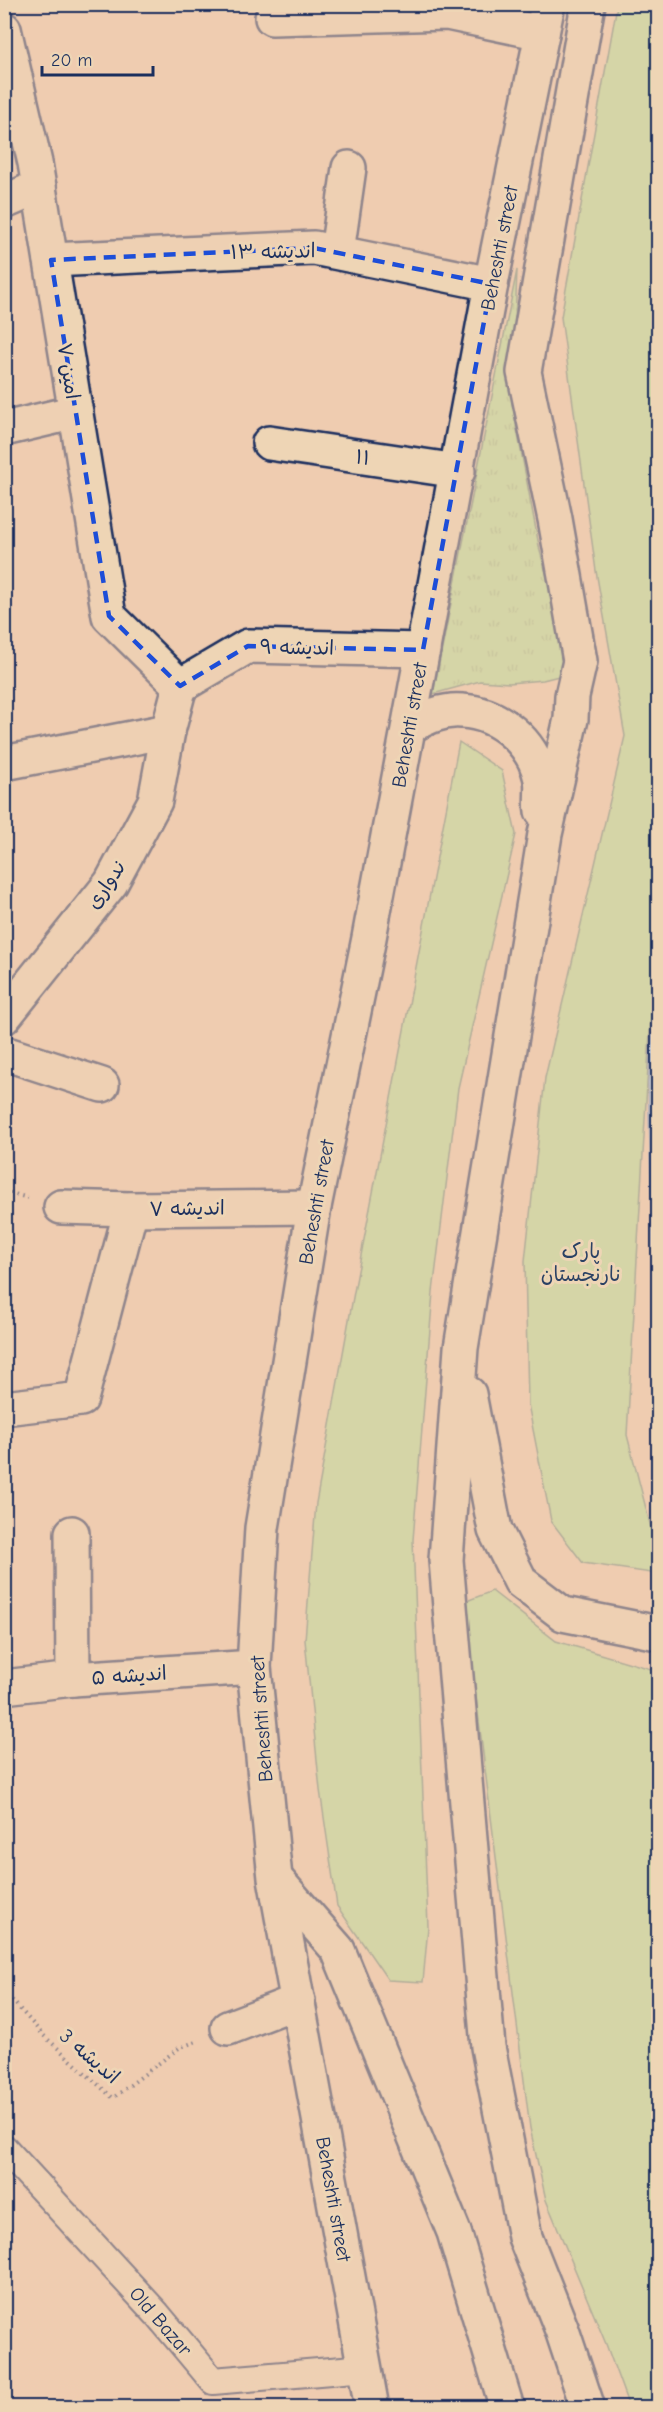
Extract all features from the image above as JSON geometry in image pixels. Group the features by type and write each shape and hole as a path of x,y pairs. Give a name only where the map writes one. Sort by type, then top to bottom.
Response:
{"main road":[{"path":"588,4 524,372 555,519 580,661 572,696 571,719 545,834 460,1348 446,1560 488,2047 525,2237 562,2330 588,2408"},
{"path":"273,18 447,13 545,19"},
{"name":"Beheshti street","path":"372,2408 275,1878 254,1667 262,1528 314,1207 369,938 458,471 491,284 545,19"},
{"name":"امین ۷","path":"4,29 39,187 109,616 180,686"},
{"path":"337,252 349,168"},
{"path":"4,202 39,187"},
{"name":"اندیشه ۱۳","path":"51,261 314,248 491,284"},
{"path":"4,429 76,412"},
{"name":"۱۱","path":"269,443 458,471"},
{"name":"اندیشه ۹","path":"180,686 248,646 423,650"},
{"path":"4,763 168,731 180,686"},
{"path":"410,726 435,714 462,711 489,717 513,731 531,753 541,779 545,834"},
{"name":"ندواری","path":"4,1017 111,883 155,801 168,731"},
{"path":"4,1053 102,1085"},
{"name":"اندیشه ۷","path":"60,1207 131,1209 314,1207"},
{"path":"4,1408 81,1399 131,1209"},
{"path":"460,1348 495,1530 521,1582 563,1614 657,1633"},
{"path":"72,1533 73,1679"},
{"name":"اندیشه ۵","path":"4,1687 73,1679 254,1667"},
{"path":"275,1878 338,1950 454,2232 507,2408"},
{"path":"228,2028 298,2001"}],"street":[{"name":"Old Bazar","path":"4,2148 157,2314 213,2381 366,2368"}],"path":[{"name":"اندیشه 3","path":"4,1991 43,2035 113,2098 179,2048 228,2028"}],"highlighted area":[{"path":"314,248 491,284 423,650 248,646 180,686 109,616 51,260"}],"green space":[{"name":"پارک نارنجستان","path":"617,5 658,5 658,891 627,1435 658,1555 658,1574 583,1563 551,1521 528,1404 525,1261 545,1078 625,736 596,571 561,317"},
{"path":"517,270 512,403 540,551 557,612 563,675 543,680 509,683 480,681 433,694"},
{"path":"459,742 502,771 516,834 458,1088 433,1292 413,1540 428,1927 423,1982 388,1980 337,1906 320,1790 305,1640 316,1503"},
{"path":"492,1591 556,1641 658,1671 658,2407 629,2407 606,2344 546,2200 530,2128 464,1602"}],"water":[{"path":"658,965 658,1415 648,1082"}]}
